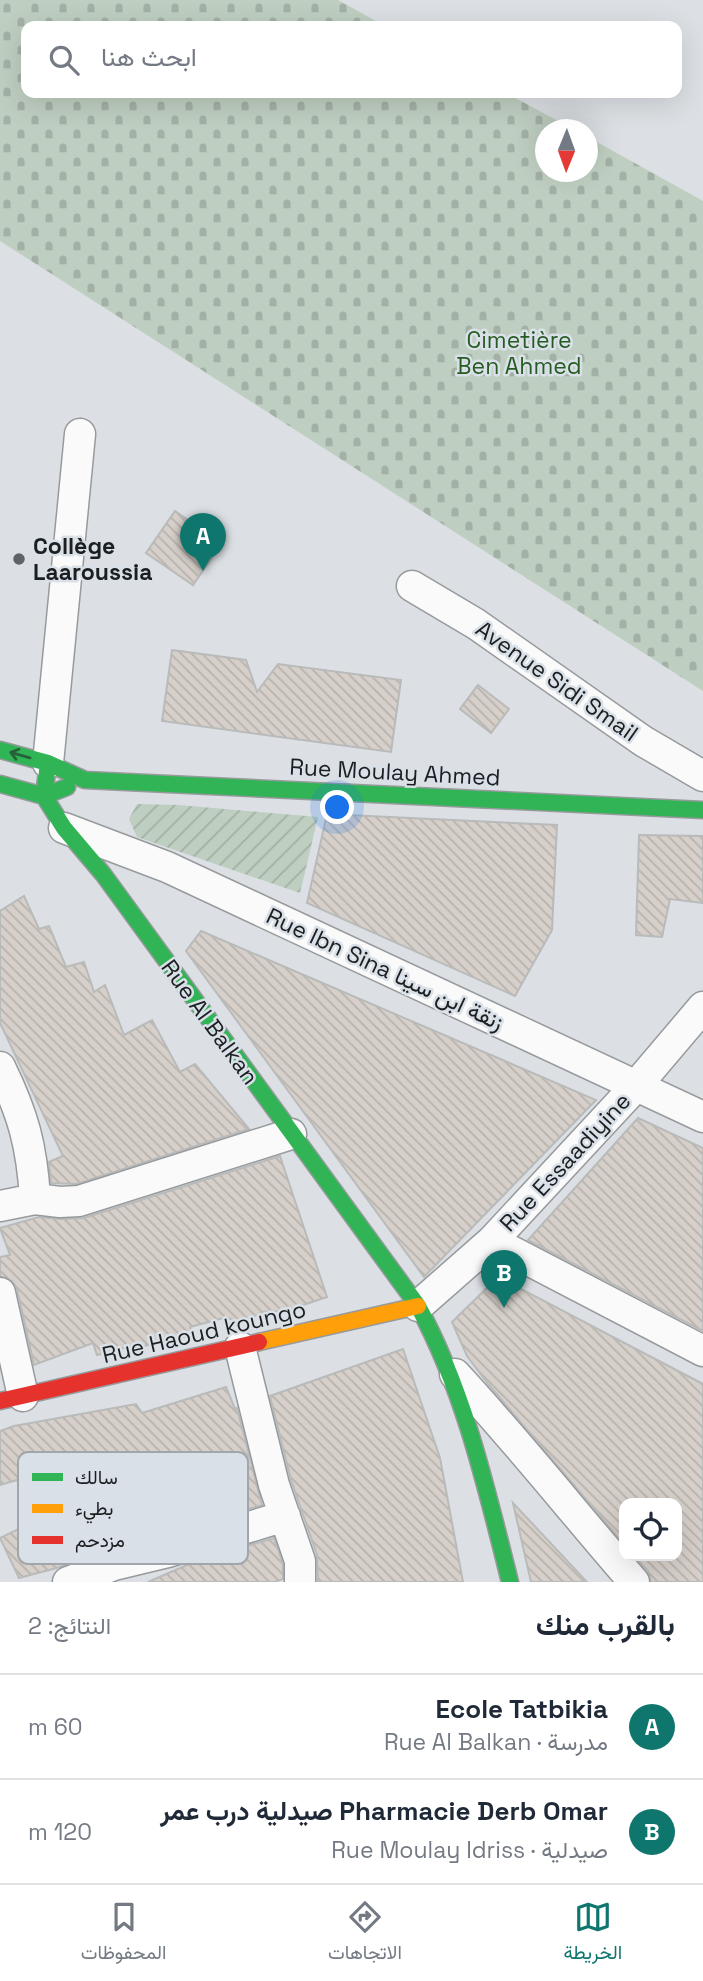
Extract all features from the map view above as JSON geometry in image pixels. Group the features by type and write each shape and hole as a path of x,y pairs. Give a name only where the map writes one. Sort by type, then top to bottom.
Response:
{"street":[{"path":"44,796 80,434"},
{"name":"Avenue Sidi Smail","path":"412,586 476,624 643,741 703,776"},
{"path":"0,750 48,763 85,780"},
{"path":"0,784 44,796 85,780"},
{"name":"Rue Moulay Ahmed","path":"85,780 703,810"},
{"name":"Rue Al Balkan","path":"44,796 64,828 103,874 418,1306 434,1333 448,1366 469,1431 510,1582"},
{"name":"Rue Ibn Sina زنقة ابن سينا","path":"64,828 167,867 703,1117"},
{"name":"Rue Essaadiyine","path":"418,1306 492,1241 636,1086 703,1007"},
{"path":"0,1067 24,1121 33,1159 35,1199"},
{"path":"0,1206 35,1199 79,1201 291,1135"},
{"path":"492,1241 703,1352"},
{"path":"0,1293 11,1398"},
{"name":"Rue Haoud koungo","path":"11,1398 418,1306"},
{"path":"240,1347 274,1485 300,1561 300,1582"},
{"path":"448,1366 512,1436 578,1519 634,1582"},
{"path":"248,1527 285,1516"},
{"path":"68,1582 118,1564"}],"green space":[{"name":"Cimetière Ben Ahmed","path":"0,0 338,0 376,21 21,21 21,98 515,98 554,119 535,119 535,182 598,182 598,143 703,201 703,691 0,241"},
{"path":"137,804 318,817 300,893 137,837 129,819"}],"building":[{"path":"175,511 222,543 193,585 146,553"},
{"path":"172,650 246,660 257,692 278,664 401,680 391,752 162,721"},
{"path":"478,685 509,709 491,733 460,709"},
{"path":"327,814 557,825 552,930 515,996 307,903"},
{"path":"639,835 703,836 703,903 670,899 662,937 636,935"},
{"path":"24,896 39,929 49,926 66,967 84,962 94,992 105,985 124,1035 152,1020 180,1072 195,1064 249,1129 76,1184 51,1183 49,1162 63,1156 0,1023 0,911"},
{"path":"201,931 596,1100 424,1277 186,951"},
{"path":"638,1118 703,1148 703,1331 528,1240"},
{"path":"280,1156 327,1297 285,1311 264,1312 238,1323 227,1317 190,1327 192,1335 135,1348 135,1345 97,1355 93,1343 34,1365 17,1289 12,1281 0,1276 0,1257 10,1255 0,1228 39,1217 84,1218"},
{"path":"498,1277 703,1384 703,1582 651,1582 648,1571 639,1561 682,1561 682,1498 619,1498 619,1538 489,1385 467,1356 452,1322"},
{"path":"403,1349 440,1458 463,1582 318,1582 317,1555 291,1480 270,1396"},
{"path":"226,1387 235,1409 237,1408 262,1505 248,1509 248,1452 18,1452 18,1483 17,1480 0,1485 0,1431 14,1426 136,1404 142,1413"},
{"path":"513,1503 587,1582 531,1582"},
{"path":"18,1529 18,1564 68,1564 19,1578 0,1538"},
{"path":"274,1538 283,1564 283,1579 274,1582 148,1582 189,1564 248,1564 248,1546"}],"traffic: fast":[{"path":"0,750 48,763 85,780 703,810"},
{"path":"48,763 44,796 64,828 103,874 418,1306 449,1372 473,1441 510,1582"},
{"path":"0,784 44,796 67,787"}],"traffic: slow":[{"path":"259,1342 418,1306"}],"traffic: jam":[{"path":"0,1401 259,1342"}],"place":[{"name":"Collège Laaroussia","path":"19,559"},
{"name":"Ecole Tatbikia","path":"203,571"},
{"name":"Pharmacie Derb Omar صيدلية درب عمر","path":"504,1308"}]}
